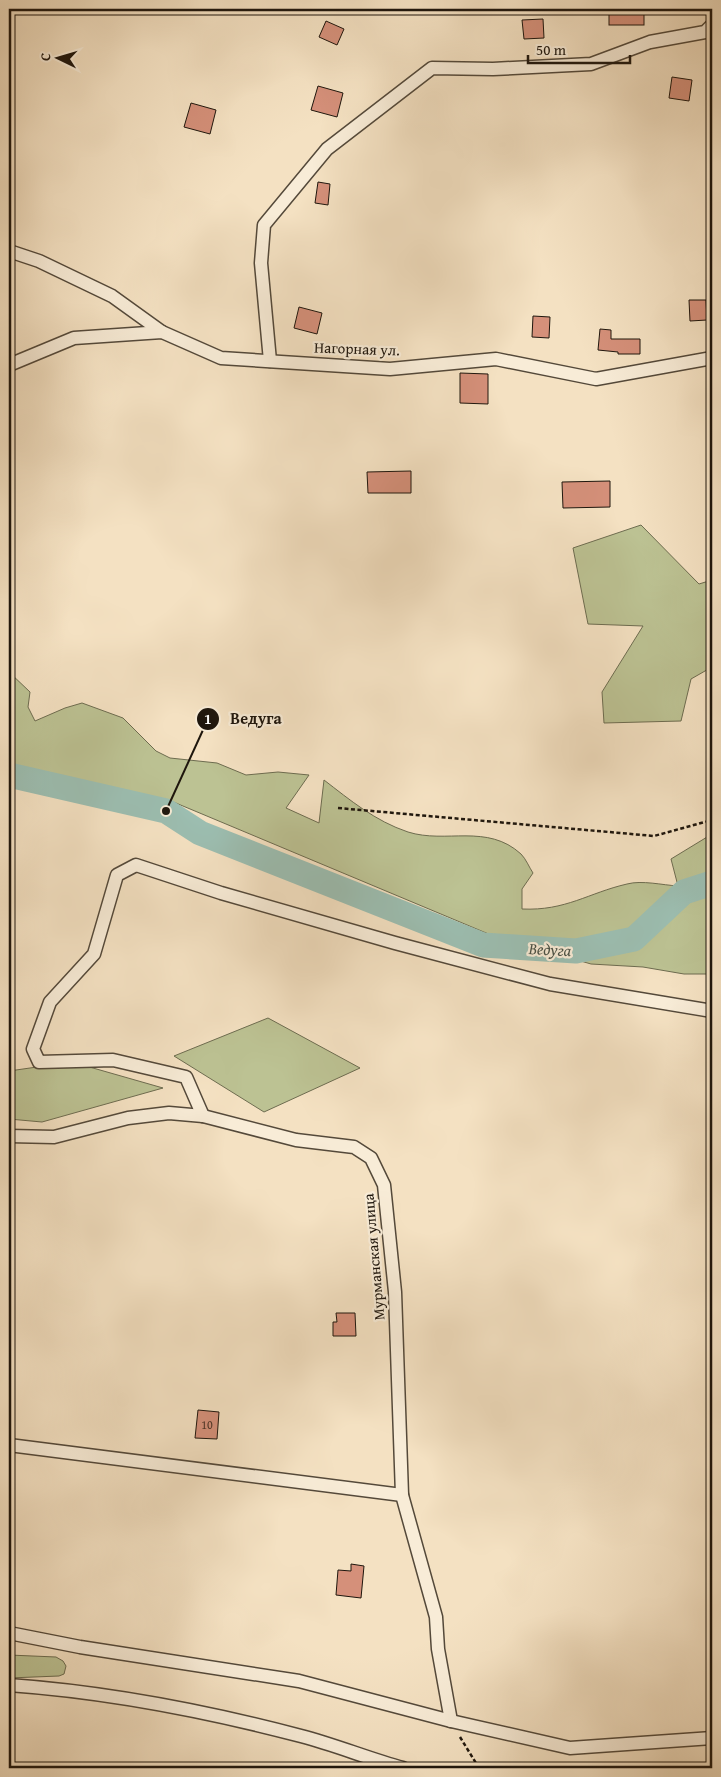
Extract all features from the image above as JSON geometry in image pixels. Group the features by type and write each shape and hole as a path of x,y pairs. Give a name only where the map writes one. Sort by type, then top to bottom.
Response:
{"street":[{"path":"270,361 261,263 264,225 327,149 432,68 493,69 590,64 650,42 705,32 712,25"},
{"path":"9,251 39,261 112,296 162,332"},
{"name":"Нагорная ул.","path":"9,365 74,338 162,332 221,358 390,368 496,359 596,379 712,358"},
{"path":"203,1116 186,1077 113,1060 39,1062 33,1049 50,1002 94,954 117,875 136,865 221,893 386,941 541,981 712,1011"},
{"name":"Мурманская улица","path":"9,1136 54,1137 128,1118 169,1113 203,1116 296,1140 354,1147 371,1158 384,1185 394,1282 402,1495 436,1617 438,1649 451,1721"},
{"path":"9,1445 402,1495"},
{"path":"9,1633 80,1647 299,1681 451,1721 570,1748 712,1738"},
{"path":"9,1686 70,1690 174,1707 302,1736 403,1768"}],"path":[{"path":"338,808 654,836 712,820"},
{"path":"451,1721 479,1768"}],"green space":[{"path":"641,525 699,584 712,580 712,667 691,679 681,721 604,723 602,692 643,626 588,624 573,548"},
{"path":"9,672 30,692 28,707 35,721 82,703 123,718 156,751 170,758 217,763 246,775 278,772 309,775 286,808 319,823 324,780 374,816 408,832 422,835 480,837 494,839 508,845 523,856 533,873 522,889 522,909 538,909 564,904 633,883 678,886 671,859 712,834 712,974 684,974 643,967 591,964 491,935 171,801 19,768 9,772"},
{"path":"268,1018 360,1068 264,1112 174,1056"},
{"path":"72,1062 163,1088 42,1122 9,1119 9,1071"},
{"path":"9,1655 56,1657 63,1661 66,1666 64,1674 59,1676 9,1678"}],"building":[{"path":"609,9 644,9 644,25 609,25"},
{"path":"543,19 544,38 524,39 522,20"},
{"path":"326,21 344,29 337,45 319,37"},
{"path":"672,77 692,80 689,101 669,98"},
{"path":"318,86 343,93 337,117 311,110"},
{"path":"191,103 216,110 210,134 184,127"},
{"path":"318,182 330,184 328,205 315,203"},
{"path":"689,300 706,300 707,320 690,321"},
{"path":"299,307 322,313 317,334 294,328"},
{"path":"533,316 550,317 549,338 532,337"},
{"path":"600,329 611,330 611,339 640,339 640,354 618,354 618,352 598,350"},
{"path":"460,373 488,374 488,404 460,403"},
{"path":"411,471 411,493 368,493 367,472"},
{"path":"610,481 610,507 563,508 562,482"},
{"path":"336,1313 355,1313 356,1336 333,1336 333,1322 337,1322"},
{"path":"198,1410 219,1412 217,1439 195,1438"},
{"path":"351,1564 364,1566 361,1598 336,1595 338,1570 351,1571"}],"waterway":[{"name":"Ведуга","path":"9,775 166,811 200,833 483,945 576,951 634,939 684,892 712,883"}],"place":[{"name":"Ведуга","path":"166,811"}]}
